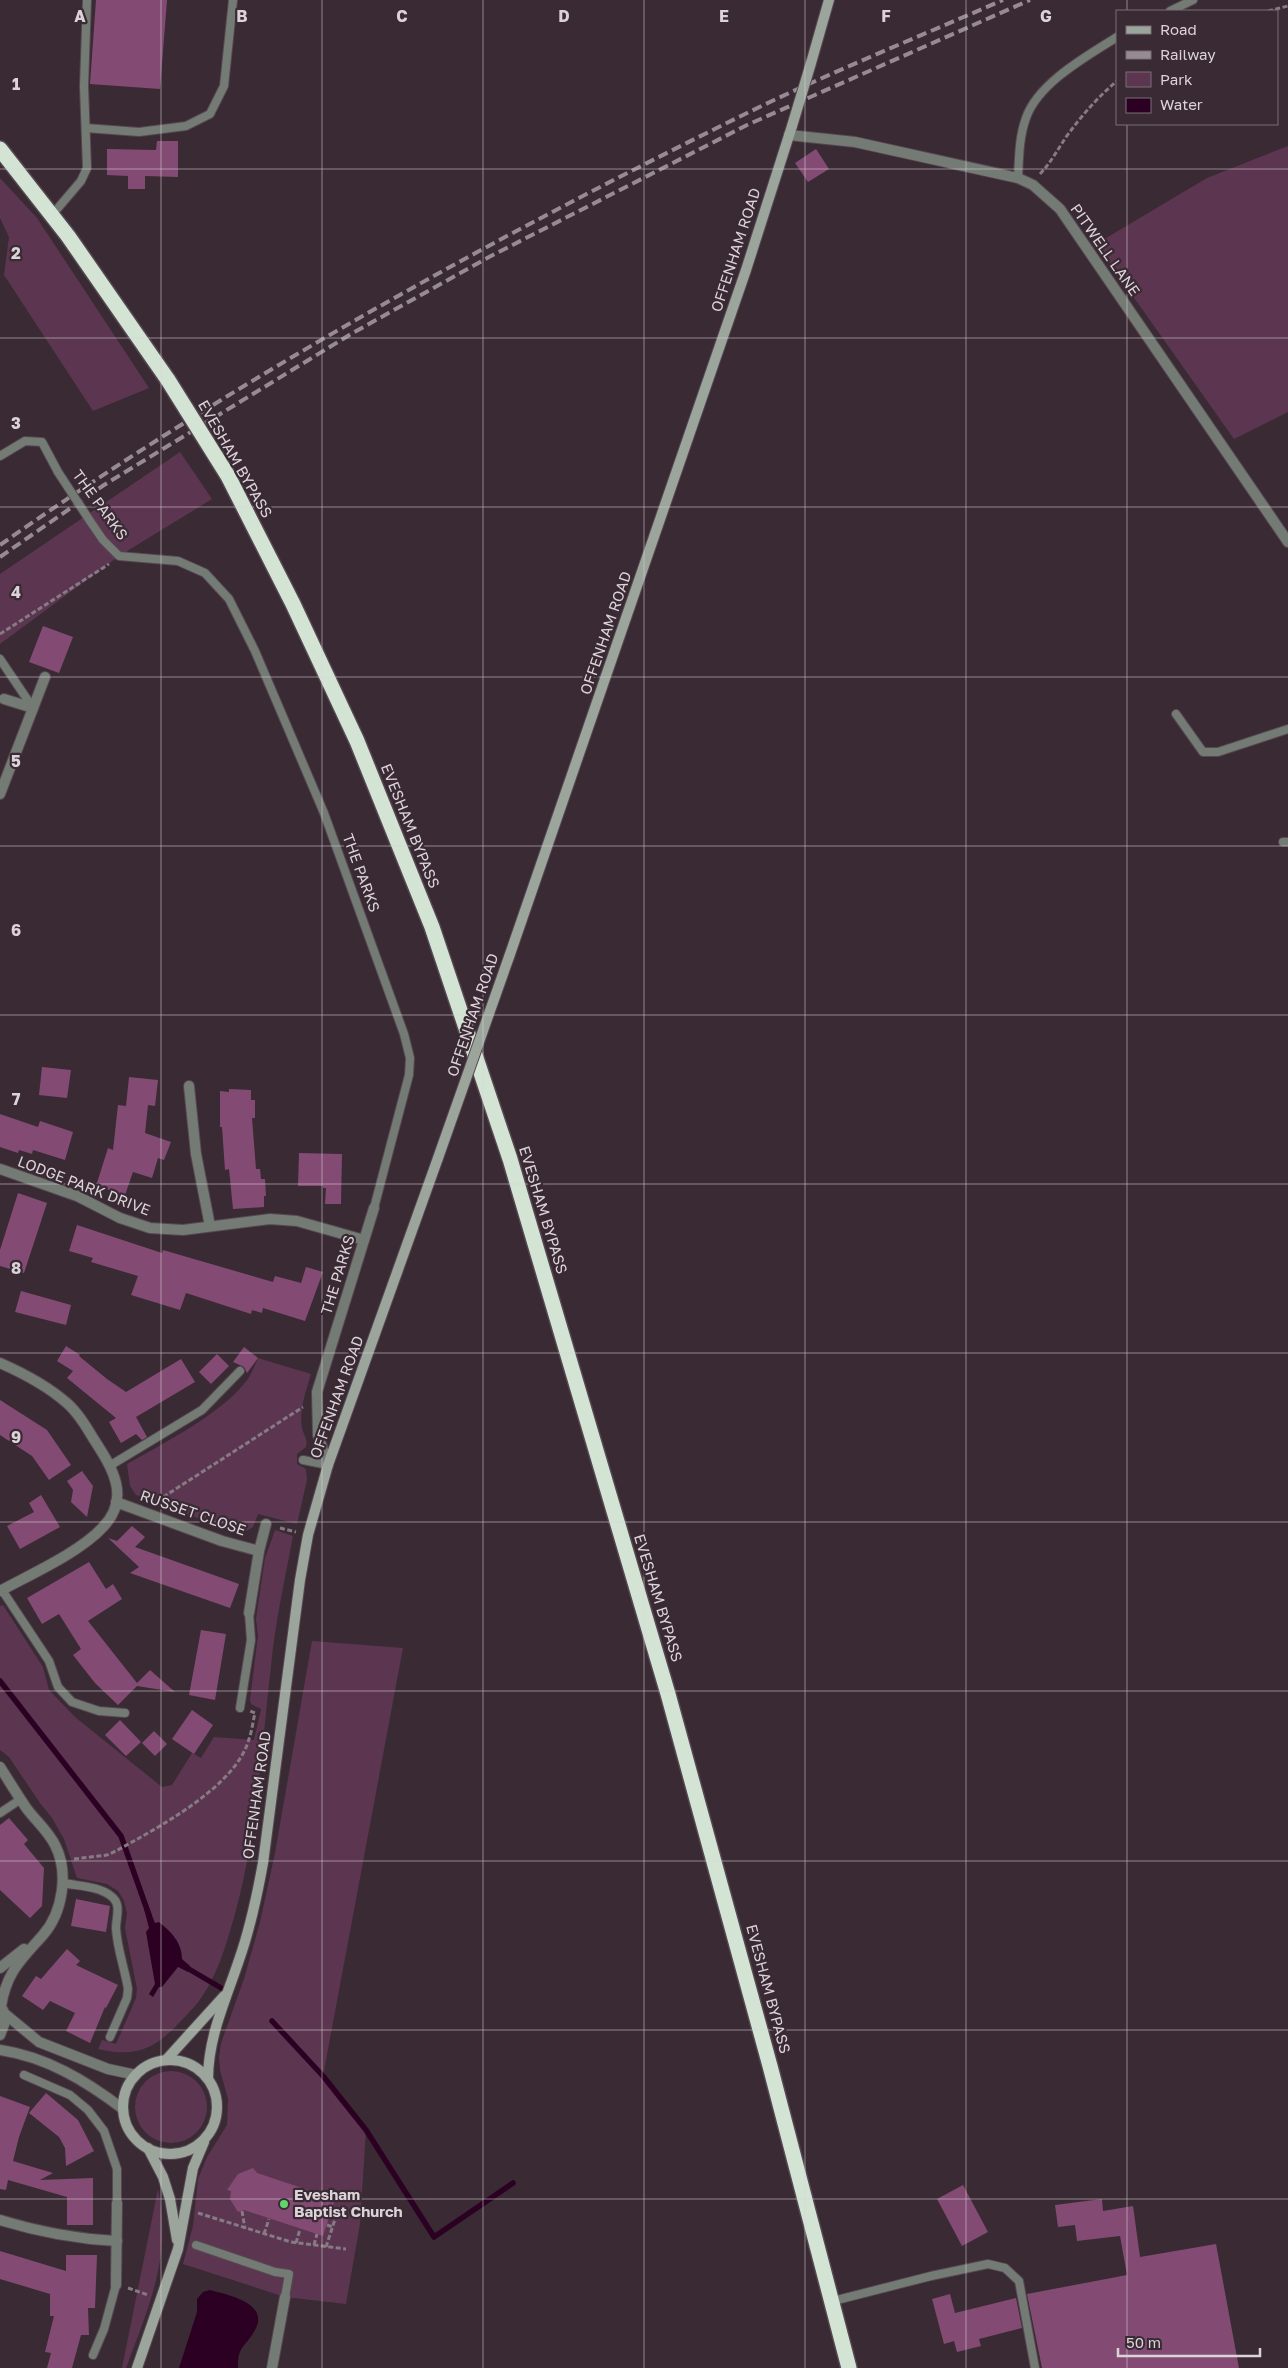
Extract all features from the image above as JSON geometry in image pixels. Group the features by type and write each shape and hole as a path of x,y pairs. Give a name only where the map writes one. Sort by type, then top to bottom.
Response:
{"highway":[{"name":"EVESHAM BYPASS","path":"0,149 52,215 168,380 228,476 293,604 357,741 432,927 510,1159 668,1694 850,2368"}],"main road":[{"name":"OFFENHAM ROAD","path":"208,2079 208,2060 212,2042 240,1959 254,1909 263,1863 300,1580 308,1535 328,1464 509,957 734,307 829,0"},
{"name":"OFFENHAM ROAD","path":"166,2060 228,1992"},
{"path":"137,2368 178,2248 193,2168 215,2124 218,2108 216,2093 208,2079 196,2068 182,2062 166,2060 155,2063 136,2075 127,2091 124,2109 130,2132 138,2141 148,2148 163,2154 179,2153 194,2148 207,2137"},
{"path":"148,2148 168,2191 178,2248"}],"street":[{"name":"PITWELL LANE","path":"790,130 855,142 1018,178 1032,185 1060,209 1288,542"},
{"path":"0,794 45,677"},
{"path":"4,699 33,708"},
{"path":"189,1086 196,1154 210,1226"},
{"name":"LODGE PARK DRIVE","path":"0,1169 77,1196 120,1218 150,1228 184,1230 270,1219 297,1220 364,1240"},
{"name":"THE PARKS","path":"328,1464 318,1435 317,1392 374,1208"},
{"path":"0,1363 30,1379 69,1405 84,1423 111,1465 117,1488 112,1516 103,1527 87,1540 1,1590"},
{"name":"RUSSET CLOSE","path":"116,1502 222,1541 259,1551"},
{"name":"RUSSET CLOSE","path":"249,1613 259,1551 266,1524"},
{"path":"0,1768 21,1799 45,1828 56,1846 61,1861 63,1883 56,1916 38,1941 19,1961 8,1981 2,2008 5,2022 0,2036"},
{"path":"0,1968 38,1941"},
{"path":"2,2008 39,2042 108,2068 136,2075"},
{"path":"0,2050 25,2054 89,2083 124,2109"},
{"path":"116,2285 117,2203"},
{"path":"0,2220 34,2231 83,2240 117,2241"},
{"path":"272,2368 285,2297"}],"lane":[{"path":"52,215 81,182 87,168 84,86 87,0"},
{"path":"86,128 139,132 186,126 210,114 224,86 233,0"},
{"path":"1172,10 1193,0"},
{"path":"1018,178 1020,144 1026,116 1039,95 1085,57 1116,38"},
{"name":"THE PARKS","path":"0,456 25,441 42,442 58,472 90,521 103,540 119,556 178,561 205,574 228,599 255,651 324,813 404,1034 410,1058 406,1093 374,1208"},
{"path":"0,659 33,708"},
{"path":"1176,714 1203,752 1218,752 1288,729"},
{"path":"111,1465 202,1410 240,1370"},
{"path":"303,1460 328,1464"},
{"path":"1,1590 49,1661 58,1687 72,1702 99,1711 125,1713"},
{"path":"240,1708 251,1640 249,1613"},
{"path":"0,1813 21,1799"},
{"path":"63,1883 105,1892 113,1897 117,1904 116,1928 128,1989 127,1998 110,2037"},
{"path":"24,2075 70,2096 88,2110 104,2131 117,2169 117,2203"},
{"path":"196,2245 275,2272 289,2274 285,2297"},
{"path":"833,2301 931,2276 988,2264 1005,2268 1019,2281 1035,2368"},
{"path":"93,2355 104,2329 116,2285"}],"path":[{"path":"1272,10 1288,6"},
{"path":"1032,185 1056,156 1069,133 1102,94 1116,82"},
{"path":"0,634 119,556"},
{"path":"141,1511 317,1398"},
{"path":"266,1524 308,1535"},
{"path":"61,1861 107,1855 177,1816 204,1796 238,1761 249,1740 254,1713 240,1708"},
{"path":"186,2209 245,2229 296,2243 346,2249"},
{"path":"242,2211 245,2229"},
{"path":"326,2247 337,2213 331,2211"},
{"path":"264,2234 269,2218"},
{"path":"327,2225 333,2227"},
{"path":"296,2243 300,2229"},
{"path":"314,2245 317,2234"},
{"path":"116,2285 161,2298"}],"green space":[{"path":"1288,146 1288,412 1234,439 1096,244 1207,178"},
{"path":"0,178 37,218 149,388 93,411 4,275 9,237 0,218"},
{"path":"180,452 212,499 119,556 0,644 0,574"},
{"path":"258,1358 311,1374 301,1414 306,1447 297,1454 297,1464 306,1469 307,1480 297,1524 258,1514 253,1527 243,1533 232,1531 136,1495 130,1486 127,1464 175,1437 224,1404 248,1379"},
{"path":"275,1530 293,1536 275,1633 248,1858 233,1921 223,1953 205,1992 172,2031 153,2045 144,2049 111,2052 98,2049 102,2040 116,2044 136,1998 137,1989 125,1928 127,1913 124,1901 118,1891 107,1884 77,1878 64,1839 52,1818 9,1757 0,1750 0,1606 3,1605 43,1667 49,1690 75,1717 162,1787 172,1785 192,1753 201,1758 214,1737 254,1740 261,1709 251,1704 250,1700 258,1635 256,1619 265,1558"},
{"path":"312,1641 403,1648 323,2076 366,2130 360,2224 346,2304 285,2297 183,2264 193,2226 198,2179 207,2157 227,2125 228,2099 220,2070 219,2057 221,2043 244,1979 260,1922 275,1853"},
{"path":"178,2071 197,2081 205,2093 207,2107 205,2121 197,2133 185,2141 164,2143 145,2133 137,2121 135,2100 145,2081 157,2073"},
{"path":"158,2189 162,2214 162,2237 156,2281 126,2368 122,2368"}],"water":[{"path":"149,1908 155,1923 159,1922 178,1942 182,1959 190,1966 188,1972 178,1967 162,1987 159,1987 153,1997 149,1994 155,1984 146,1932 149,1928 144,1909"},
{"path":"210,2290 236,2298 252,2307 257,2313 258,2321 255,2330 239,2355 238,2368 179,2368 197,2312 197,2299 203,2292"}],"building":[{"path":"96,0 167,0 160,89 90,84"},
{"path":"157,141 178,141 178,177 145,176 145,189 128,189 128,176 107,175 107,149 156,150"},
{"path":"816,149 829,169 808,182 795,163"},
{"path":"43,626 73,637 59,673 29,662"},
{"path":"42,1067 71,1070 67,1098 39,1095"},
{"path":"129,1077 158,1080 155,1106 148,1105 145,1133 171,1142 164,1160 158,1158 152,1178 133,1172 125,1195 96,1186 108,1148 113,1150 118,1105 126,1106"},
{"path":"229,1089 251,1090 251,1100 255,1100 255,1118 252,1118 256,1169 260,1169 261,1179 265,1179 266,1196 264,1196 264,1207 233,1209 229,1169 225,1170 222,1127 220,1127 220,1091 229,1092"},
{"path":"0,1114 38,1127 40,1121 73,1132 65,1160 33,1150 32,1154 19,1150 18,1153 0,1147"},
{"path":"299,1153 342,1154 341,1204 325,1204 326,1188 323,1188 323,1186 298,1186"},
{"path":"18,1193 47,1203 24,1273 0,1266 0,1250"},
{"path":"77,1225 162,1253 163,1250 273,1282 275,1276 301,1283 306,1267 323,1272 305,1321 263,1308 262,1313 252,1310 251,1314 186,1293 180,1310 131,1295 138,1276 91,1262 93,1258 69,1251"},
{"path":"21,1291 71,1305 66,1325 15,1312"},
{"path":"66,1346 126,1392 181,1359 195,1382 136,1417 147,1437 142,1440 136,1434 121,1443 109,1422 116,1418 67,1378 73,1371 57,1361"},
{"path":"244,1347 258,1358 247,1373 244,1367 233,1362"},
{"path":"217,1354 229,1366 211,1384 199,1372"},
{"path":"0,1400 47,1430 71,1465 49,1480 32,1456 0,1435"},
{"path":"82,1471 93,1486 87,1517 71,1502 73,1490 67,1481"},
{"path":"41,1495 60,1527 20,1549 7,1526 34,1512 29,1503"},
{"path":"132,1526 145,1537 135,1547 239,1584 230,1608 130,1573 139,1567 108,1538 117,1541"},
{"path":"89,1562 106,1589 113,1584 122,1599 88,1621 137,1683 150,1670 175,1692 137,1686 118,1705 95,1683 73,1655 81,1649 59,1614 42,1624 27,1598"},
{"path":"201,1630 226,1634 215,1700 189,1695"},
{"path":"192,1710 213,1725 194,1754 172,1739"},
{"path":"120,1720 141,1742 126,1756 105,1735"},
{"path":"154,1731 167,1744 155,1756 142,1743"},
{"path":"9,1818 28,1840 24,1844 44,1868 42,1906 30,1918 0,1890 0,1825"},
{"path":"76,1899 110,1906 106,1932 71,1926"},
{"path":"67,1949 80,1961 76,1965 118,1985 105,2007 90,2043 66,2031 75,2013 50,2001 43,2010 22,1996 36,1976 41,1979"},
{"path":"46,2093 78,2120 94,2151 66,2166 65,2148 59,2137 29,2113"},
{"path":"0,2096 30,2107 13,2161 53,2173 40,2180 93,2178 93,2225 67,2225 67,2197 8,2180 6,2190 0,2189"},
{"name":"Evesham Baptist Church","path":"253,2168 257,2173 335,2199 323,2236 244,2210 238,2212 230,2199 231,2191 227,2190 238,2174"},
{"path":"963,2185 988,2232 962,2246 937,2199"},
{"path":"1102,2199 1103,2211 1133,2206 1140,2257 1216,2244 1239,2368 1042,2368 1027,2294 1127,2275 1120,2236 1077,2241 1075,2225 1058,2227 1055,2205"},
{"path":"0,2251 66,2271 66,2255 97,2255 95,2308 88,2308 89,2335 81,2335 72,2368 47,2368 51,2353 45,2352 54,2316 50,2316 50,2294 0,2279"},
{"path":"950,2294 955,2313 1016,2298 1022,2328 979,2339 981,2346 957,2352 954,2341 944,2344 932,2299"}],"waterway":[{"path":"0,1681 121,1836 149,1915"},
{"path":"182,1965 228,1992"},
{"path":"272,2021 323,2076 366,2130 434,2237 513,2183"}],"railway":[{"path":"0,545 178,426 362,316 456,264 550,213 741,116 838,71 1003,0"},
{"path":"0,557 104,485 351,334 489,257 747,125 1030,0"}],"place":[{"name":"Evesham Baptist Church","path":"284,2204"}]}
